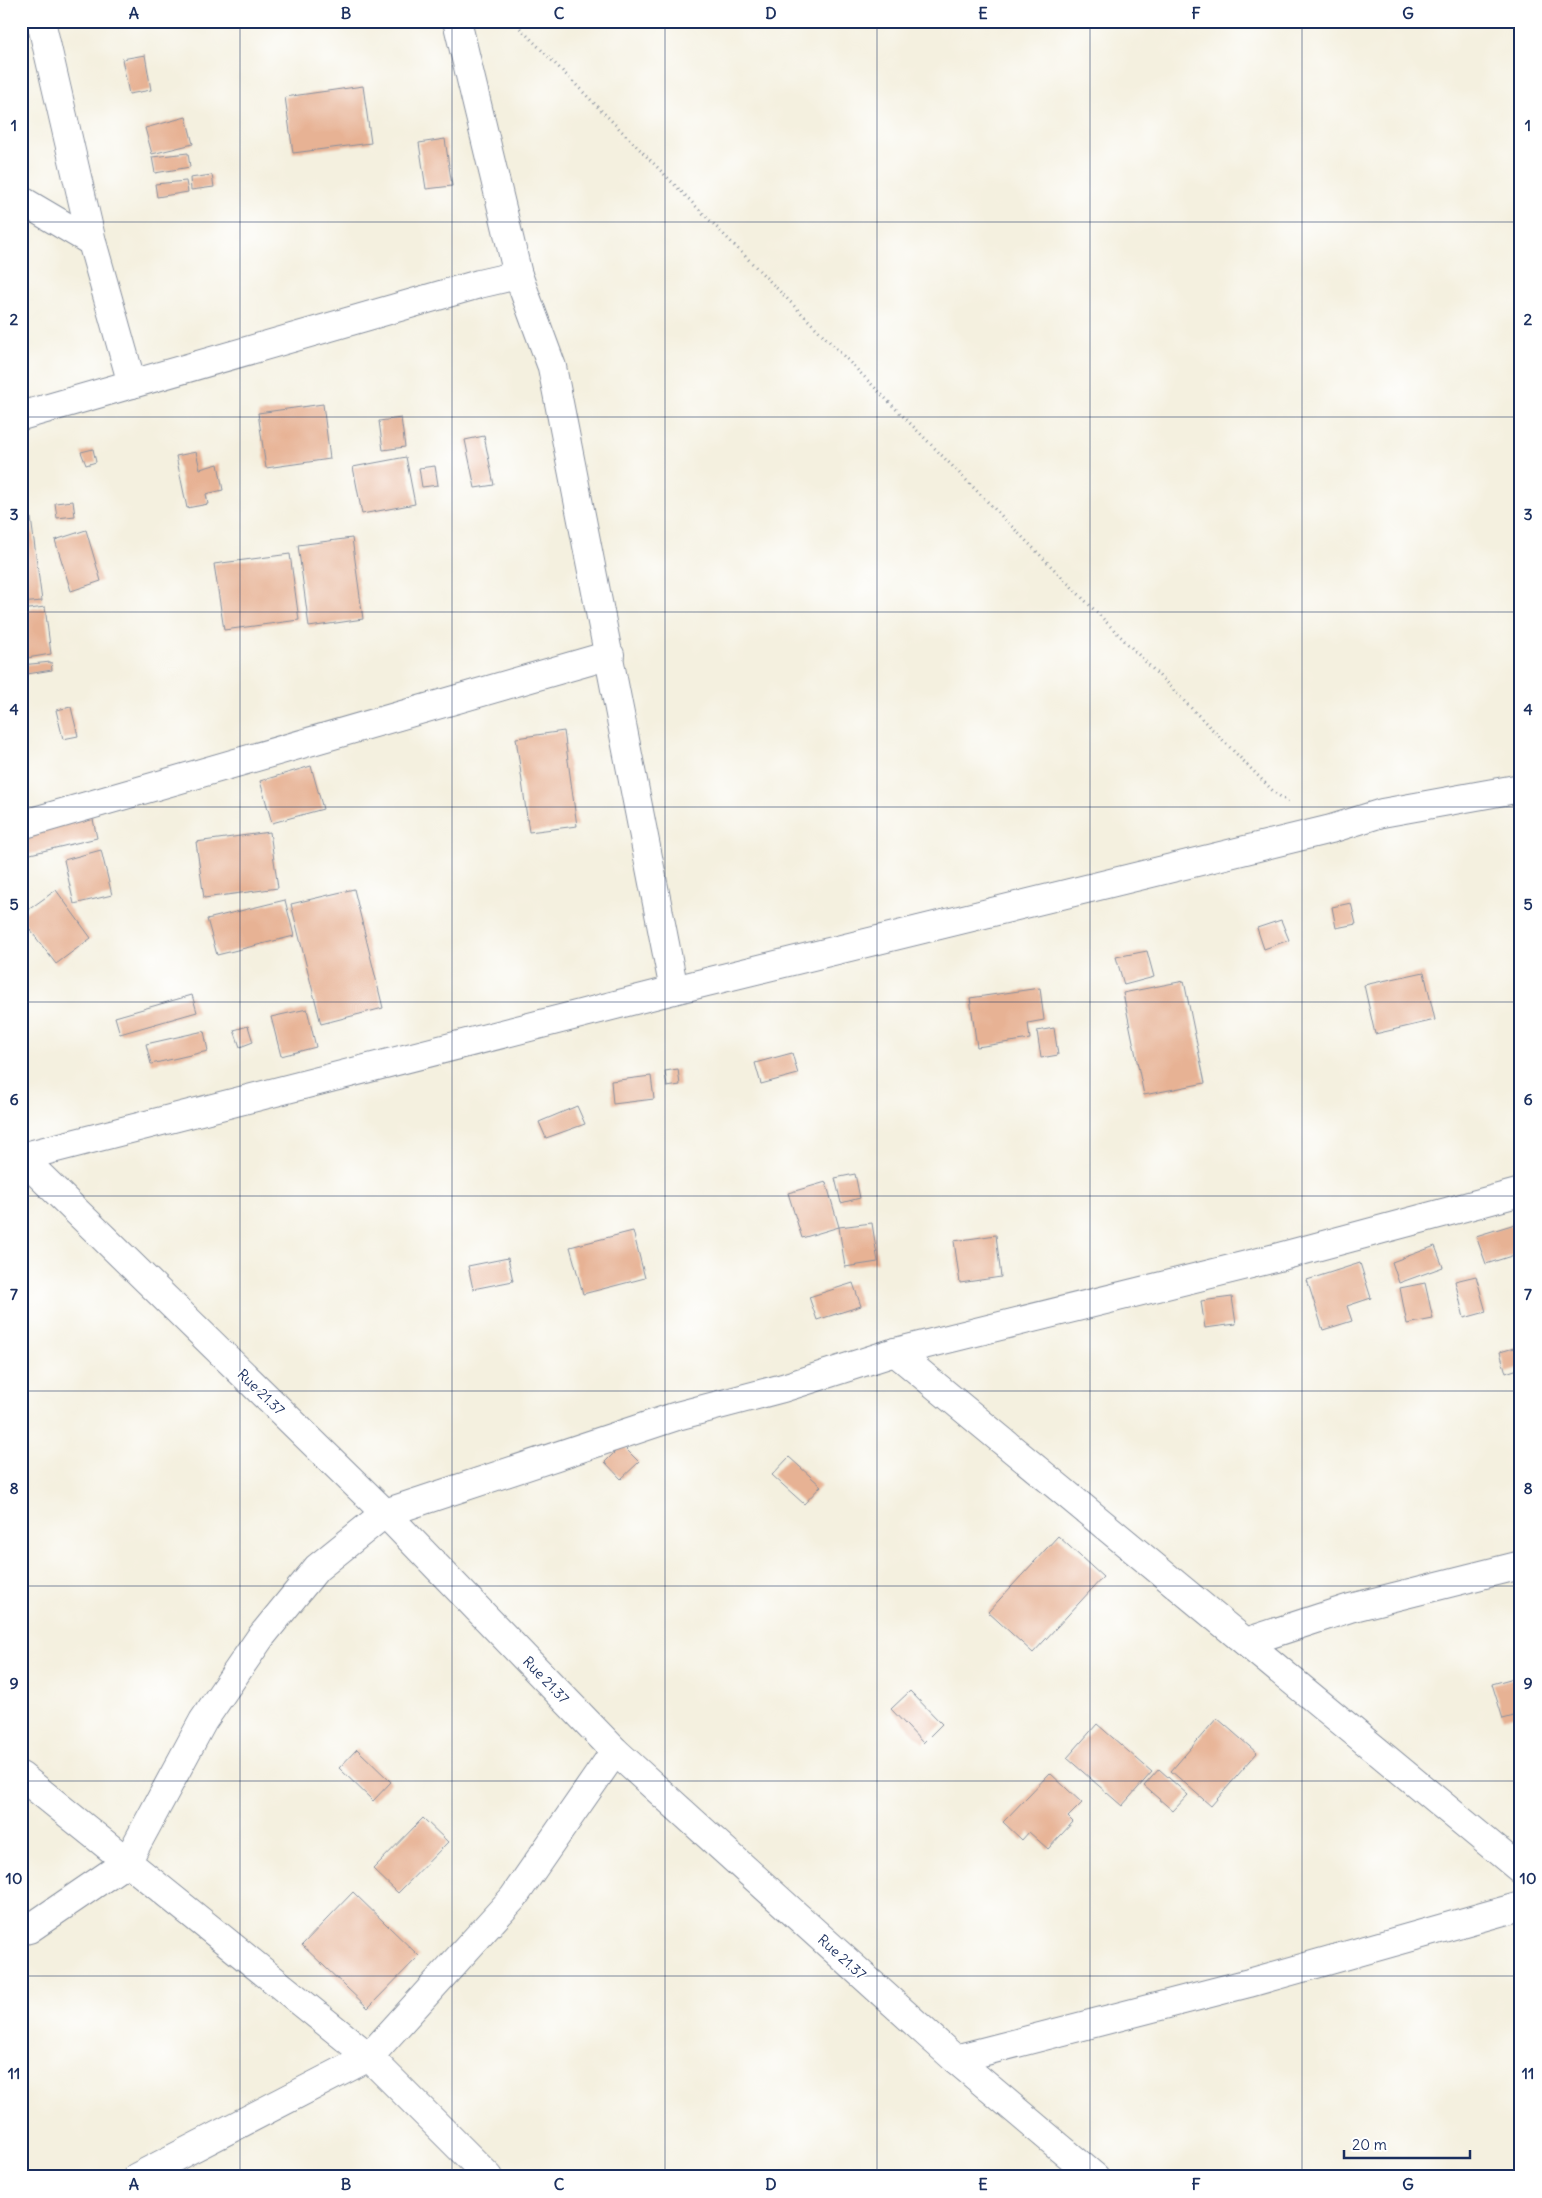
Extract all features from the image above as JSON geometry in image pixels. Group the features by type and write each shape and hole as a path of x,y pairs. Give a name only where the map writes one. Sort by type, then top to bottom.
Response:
{"street":[{"path":"41,21 92,242 132,384"},
{"path":"457,21 518,276 552,367 610,655 647,859 674,990"},
{"path":"21,200 92,242"},
{"path":"21,416 479,284 518,276"},
{"path":"21,825 610,655"},
{"path":"21,1157 674,990 1331,829 1382,813 1521,788"},
{"name":"Rue 21.37","path":"21,1157 385,1513 615,1751 955,2059 1096,2177"},
{"path":"21,1931 29,1929 127,1862 203,1722 260,1638 317,1568 385,1513 676,1416 783,1388 895,1352 1275,1258 1521,1192"},
{"path":"895,1352 1521,1870"},
{"path":"1246,1642 1350,1608 1521,1565"},
{"path":"137,2177 369,2058 513,1898 615,1751"},
{"path":"21,1776 369,2058 490,2177"},
{"path":"955,2059 1249,1983 1521,1906"}],"path":[{"path":"513,21 1274,792 1331,829"}],"building":[{"path":"145,55 151,90 129,94 122,59"},
{"path":"363,86 371,143 293,153 285,97"},
{"path":"186,117 193,144 152,154 145,128"},
{"path":"445,139 452,186 426,189 419,143"},
{"path":"188,153 190,167 155,173 152,157"},
{"path":"212,175 214,187 191,190 190,178"},
{"path":"186,181 188,192 157,197 155,184"},
{"path":"323,404 330,459 266,468 258,413"},
{"path":"401,418 405,447 383,450 379,421"},
{"path":"484,436 494,485 475,488 465,440"},
{"path":"93,449 96,462 86,465 81,452"},
{"path":"196,452 200,469 218,464 223,490 206,494 208,504 187,508 176,456"},
{"path":"406,457 415,504 362,514 353,467"},
{"path":"435,466 438,485 422,487 419,468"},
{"path":"73,501 75,516 57,518 55,503"},
{"path":"31,518 42,601 21,603 21,519"},
{"path":"86,530 101,581 71,591 55,540"},
{"path":"352,538 363,619 309,627 298,545"},
{"path":"290,554 299,620 224,630 214,564"},
{"path":"45,607 51,654 21,659 21,610"},
{"path":"51,662 52,670 21,675 21,665"},
{"path":"71,707 78,736 63,739 56,710"},
{"path":"564,731 577,826 529,832 516,738"},
{"path":"311,766 323,809 272,823 260,781"},
{"path":"91,810 97,838 22,856 21,827"},
{"path":"270,832 278,888 204,898 196,842"},
{"path":"101,850 112,895 74,904 64,860"},
{"path":"354,889 383,1008 321,1024 291,904"},
{"path":"56,890 91,938 56,964 21,918 21,915"},
{"path":"285,900 294,936 217,955 207,919"},
{"path":"1351,903 1356,924 1336,928 1332,907"},
{"path":"1281,920 1289,940 1264,949 1257,928"},
{"path":"1147,951 1154,977 1124,985 1116,957"},
{"path":"1424,972 1435,1020 1375,1034 1364,985"},
{"path":"1184,981 1205,1083 1144,1095 1123,993"},
{"path":"1040,988 1044,1020 1028,1023 1030,1039 977,1047 970,998"},
{"path":"192,995 197,1012 120,1034 115,1017"},
{"path":"307,1009 316,1047 281,1056 271,1017"},
{"path":"248,1026 253,1042 240,1047 234,1030"},
{"path":"1054,1028 1058,1055 1041,1058 1037,1031"},
{"path":"204,1031 208,1051 151,1064 146,1044"},
{"path":"792,1053 798,1074 761,1084 755,1063"},
{"path":"678,1069 680,1085 667,1087 665,1071"},
{"path":"651,1076 654,1099 613,1104 611,1081"},
{"path":"577,1106 585,1124 546,1138 539,1122"},
{"path":"855,1174 860,1198 841,1203 835,1178"},
{"path":"826,1182 839,1227 802,1238 788,1193"},
{"path":"872,1223 878,1262 845,1267 839,1227"},
{"path":"1515,1224 1521,1242 1521,1253 1486,1264 1476,1236"},
{"path":"633,1231 645,1278 583,1294 570,1247"},
{"path":"996,1235 1001,1277 960,1283 954,1241"},
{"path":"1435,1246 1443,1267 1399,1283 1392,1262"},
{"path":"508,1258 513,1281 473,1289 468,1266"},
{"path":"1360,1263 1371,1298 1347,1306 1352,1321 1323,1330 1307,1280"},
{"path":"1476,1276 1486,1312 1464,1318 1455,1281"},
{"path":"853,1283 861,1306 817,1320 809,1297"},
{"path":"1425,1283 1433,1319 1407,1324 1400,1288"},
{"path":"1232,1297 1236,1324 1205,1328 1201,1301"},
{"path":"1521,1346 1521,1368 1506,1373 1500,1352"},
{"path":"622,1445 639,1462 621,1479 605,1462"},
{"path":"789,1457 821,1486 804,1504 772,1475"},
{"path":"1058,1536 1103,1577 1033,1653 988,1612"},
{"path":"1521,1676 1521,1714 1503,1719 1492,1684"},
{"path":"910,1691 942,1724 923,1743 891,1709"},
{"path":"1217,1718 1257,1753 1211,1806 1171,1771"},
{"path":"1097,1724 1152,1772 1122,1806 1067,1758"},
{"path":"357,1749 391,1782 373,1801 339,1768"},
{"path":"1159,1769 1188,1795 1173,1811 1144,1786"},
{"path":"1050,1773 1082,1803 1068,1817 1073,1822 1048,1849 1029,1832 1022,1840 1003,1822"},
{"path":"423,1818 448,1842 398,1893 373,1869"},
{"path":"353,1892 419,1956 368,2008 302,1945"}]}
